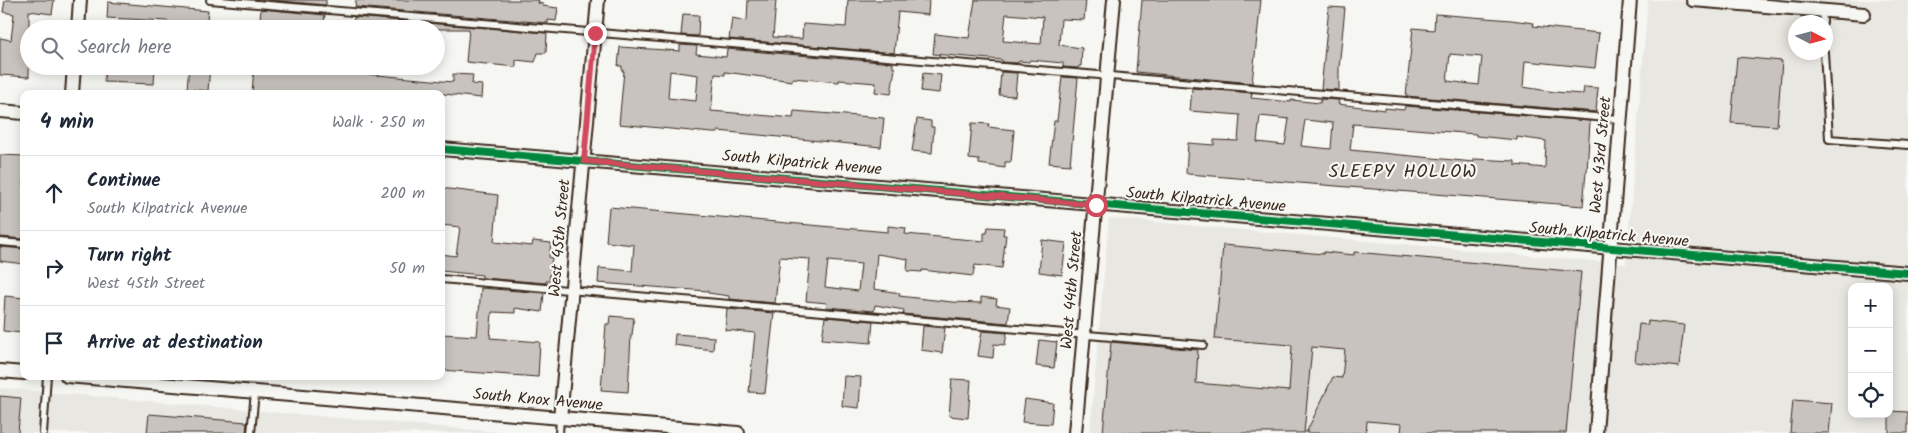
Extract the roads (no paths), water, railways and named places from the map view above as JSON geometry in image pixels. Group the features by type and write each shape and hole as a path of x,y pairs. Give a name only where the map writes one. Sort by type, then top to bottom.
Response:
{"street":[{"path":"79,20 80,0"},
{"name":"West 45th Street","path":"560,419 598,0"},
{"name":"West 44th Street","path":"1075,433 1114,0"},
{"name":"West 43rd Street","path":"1596,433 1630,0"},
{"path":"1693,0 1814,15"},
{"path":"1833,15 1864,14"},
{"path":"72,90 73,75"},
{"path":"0,111 20,113"},
{"name":"South Kilpatrick Avenue","path":"445,149 1908,273"},
{"path":"0,371 20,373"},
{"name":"South Knox Avenue","path":"114,380 738,433"}],"lane":[{"path":"210,0 443,20"},
{"path":"445,20 1620,119"},
{"path":"1824,60 1829,139 1908,145"},
{"path":"0,242 20,244"},
{"path":"445,279 1203,344"},
{"path":"43,433 47,380"},
{"path":"251,433 255,392"},
{"path":"559,433 560,419"}],"district":[{"name":"SLEEPY HOLLOW","path":"1403,172"}]}
